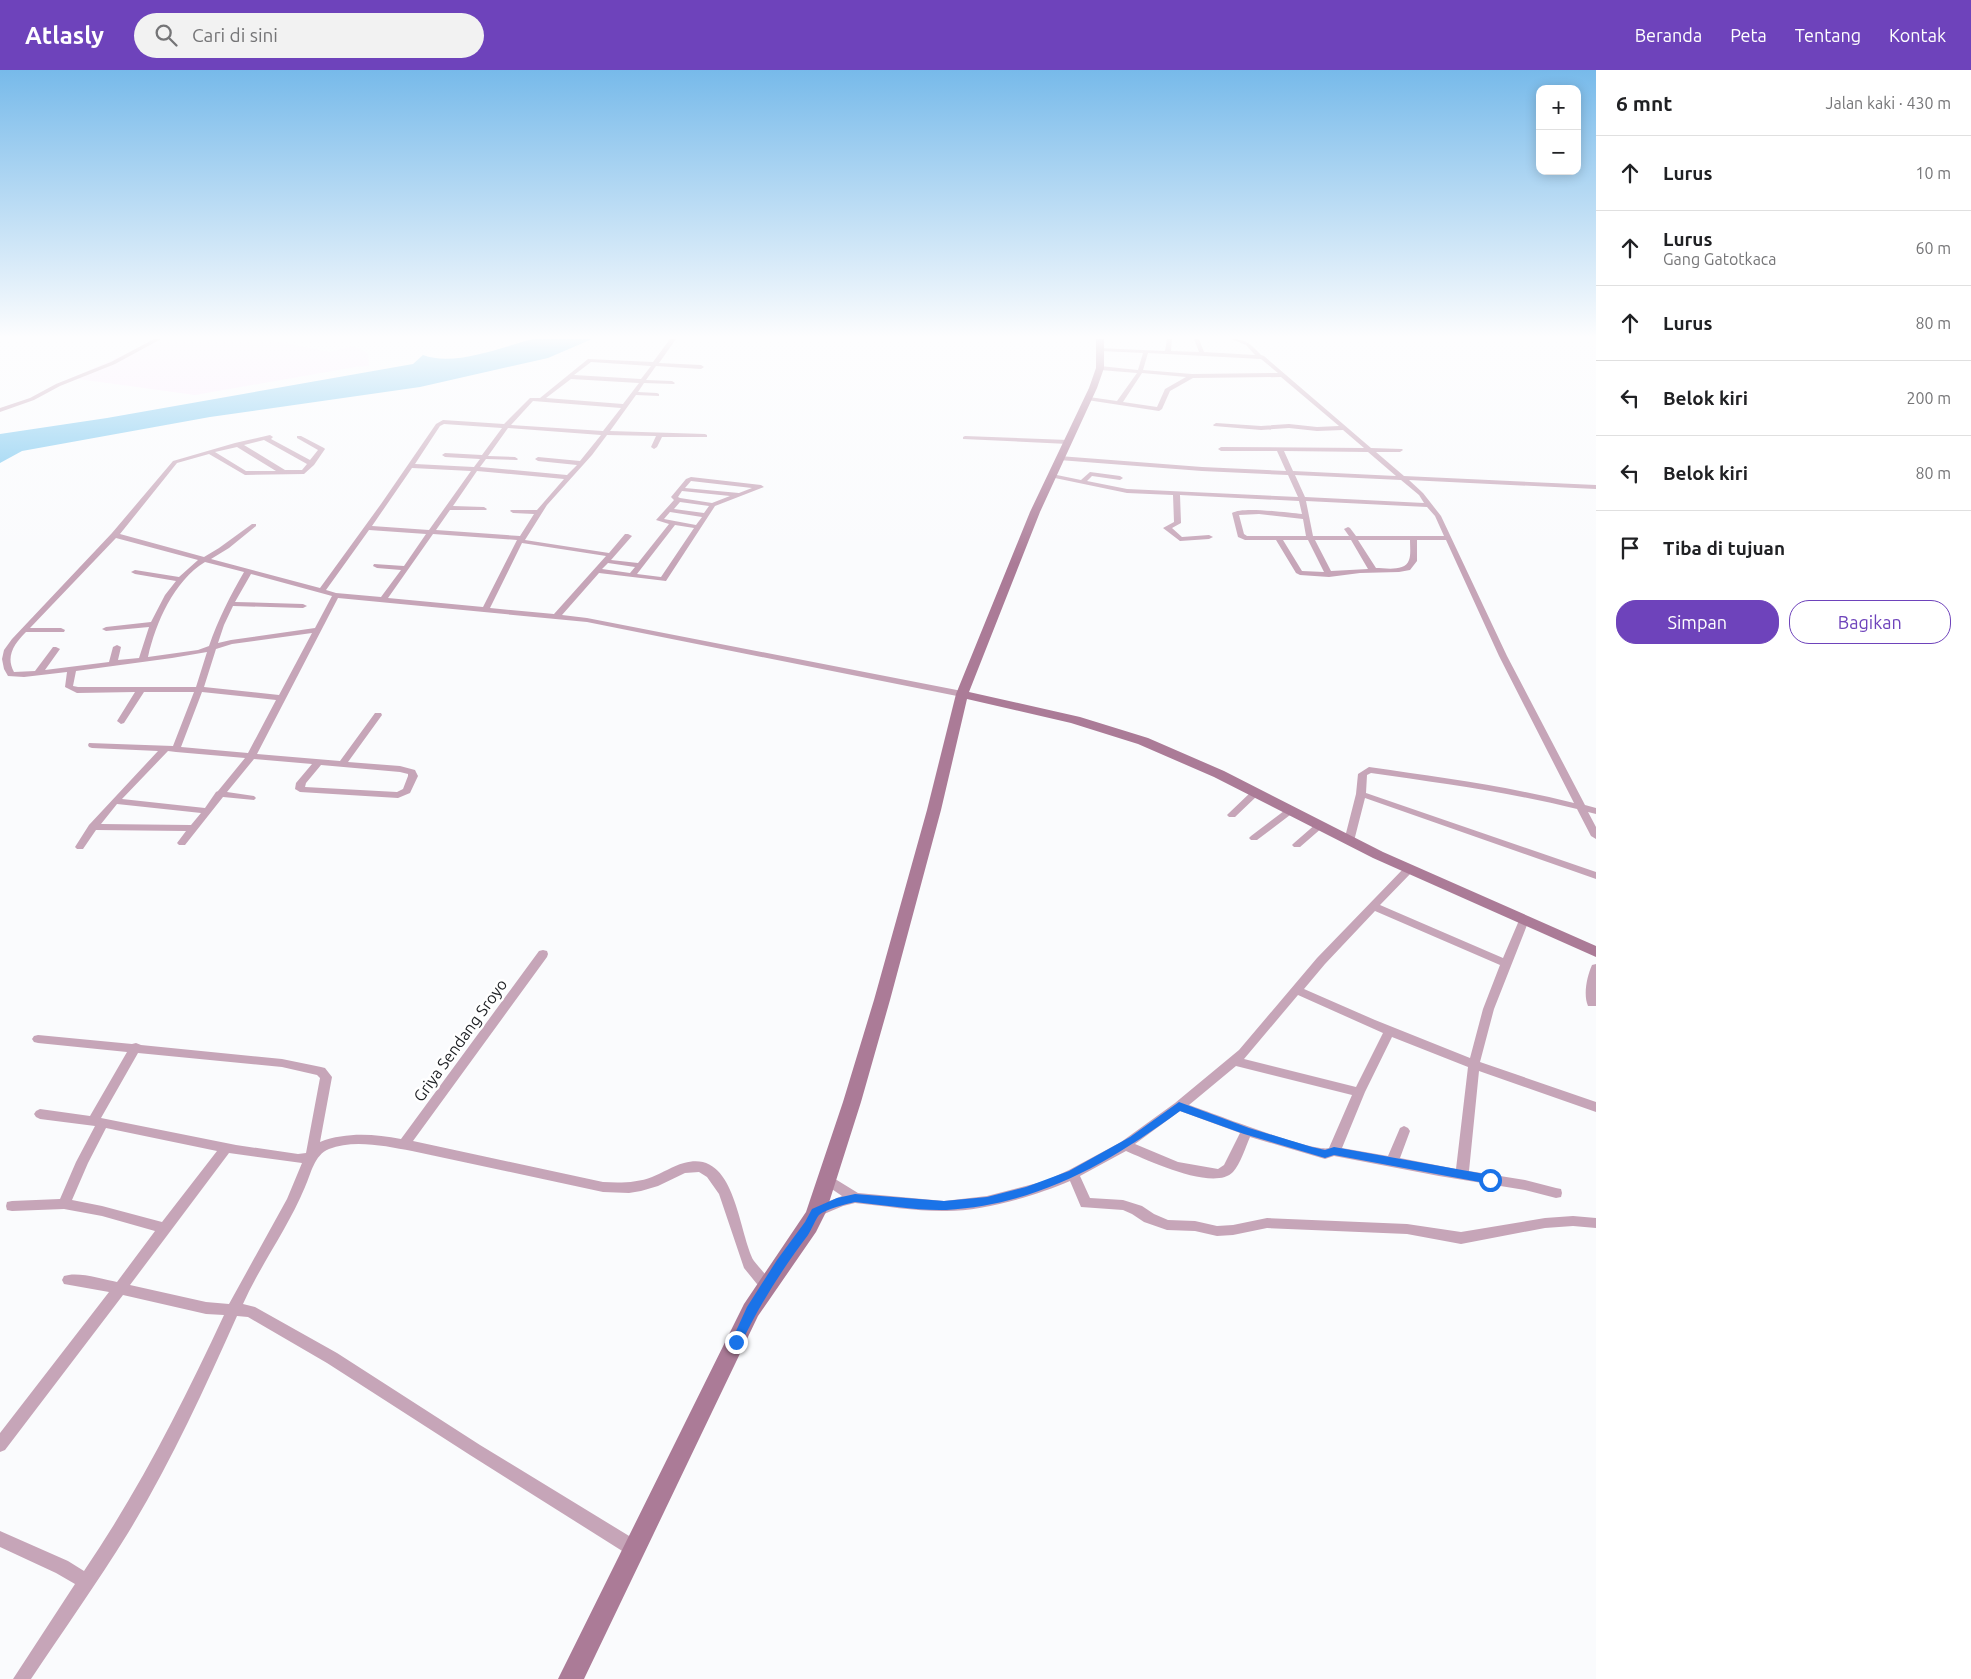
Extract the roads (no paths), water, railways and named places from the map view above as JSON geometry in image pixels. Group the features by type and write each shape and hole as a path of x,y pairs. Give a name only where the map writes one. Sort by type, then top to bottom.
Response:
{"street":[{"path":"384,600 483,458 506,426 517,414"},
{"path":"486,609 521,539 538,512 581,463 618,414"},
{"path":"571,1679 633,1548 751,1310 780,1264 809,1226 816,1212 882,1000 934,810 962,694 1020,548 1059,458 1082,414"},
{"path":"1329,414 1368,450 1404,479 1438,516 1503,656 1596,836"},
{"path":"322,591 368,528 438,425 443,422 455,421 605,433 705,436"},
{"path":"1216,425 1261,428 1289,426 1323,429 1346,428"},
{"path":"654,447 660,434"},
{"path":"312,464 267,437 201,454 173,464 115,535 24,630 6,652 3,659 6,668 14,675 38,673 199,652 239,641 318,630"},
{"path":"210,452 245,473 304,472 322,449 299,437"},
{"path":"965,438 1068,442"},
{"path":"237,444 284,472"},
{"path":"1221,449 1400,450"},
{"path":"1280,450 1302,498 1310,538 1329,575"},
{"path":"445,455 515,459"},
{"path":"1059,458 1194,469 1596,487"},
{"path":"538,459 581,463"},
{"path":"409,466 476,469 569,477"},
{"path":"1082,482 1090,474 1120,478"},
{"path":"1052,476 1120,490 1429,505"},
{"path":"697,479 761,487 742,495 713,505 678,500 674,497 688,480 697,479"},
{"path":"680,489 742,495"},
{"path":"1176,493 1178,523 1167,528 1180,539 1209,536"},
{"path":"1233,495 1243,538 1448,538"},
{"path":"678,500 659,520 698,527"},
{"path":"597,571 663,579 713,505"},
{"path":"449,508 484,509"},
{"path":"668,510 706,515"},
{"path":"513,511 538,512"},
{"path":"1236,512 1306,517"},
{"path":"632,575 673,523"},
{"path":"143,660 153,624 170,594 194,566 222,550 254,525"},
{"path":"368,528 521,539 611,555"},
{"path":"1348,529 1373,570"},
{"path":"115,535 206,558 336,595 557,616 696,640 962,694 1065,718 1143,741 1219,774 1349,841 1596,952"},
{"path":"557,616 628,536"},
{"path":"1278,538 1300,573 1310,575 1399,570 1409,566 1414,555 1414,538"},
{"path":"605,562 640,565"},
{"path":"377,566 406,568"},
{"path":"80,847 92,827 116,801 171,749 199,689 211,648 230,604 249,571"},
{"path":"135,572 182,580"},
{"path":"182,843 251,756 336,595"},
{"path":"230,604 303,606"},
{"path":"106,629 153,624"},
{"path":"24,630 61,630"},
{"path":"113,664 117,647"},
{"path":"38,673 56,649"},
{"path":"72,669 68,685 71,689 199,689 283,698"},
{"path":"121,721 141,690"},
{"path":"342,764 378,715"},
{"path":"92,745 171,749 400,769 412,772 413,776 407,792 398,795 300,788 301,783 318,762"},
{"path":"1349,841 1361,794 1364,772 1368,770 1482,786 1596,811"},
{"path":"1232,815 1255,792"},
{"path":"219,794 251,798"},
{"path":"1361,794 1596,876"},
{"path":"116,801 206,811"},
{"path":"1254,838 1291,810"},
{"path":"1296,845 1320,825"},
{"path":"92,827 192,828"},
{"path":"816,1212 841,1201 855,1198 944,1206 987,1201 1048,1185 1073,1174 1125,1145 1179,1106 1252,1044 1372,906 1409,869"},
{"path":"1372,906 1506,963"},
{"path":"1462,1175 1474,1065 1482,1030 1524,920"},
{"name":"Griya Sendang Sroyo","path":"404,1144 543,954"},
{"path":"1592,1003 1592,985 1596,968"},
{"path":"1297,990 1390,1032 1474,1065 1596,1107"},
{"path":"1334,1151 1359,1092 1390,1032"},
{"path":"21,1679 86,1582 152,1476 204,1374 234,1309 293,1201 311,1157 326,1077 321,1070 282,1063 136,1047 38,1039"},
{"path":"64,1204 98,1122 136,1047"},
{"path":"1235,1060 1359,1092"},
{"path":"1179,1106 1247,1131 1325,1154 1334,1151 1525,1185 1556,1193"},
{"path":"40,1114 98,1122 226,1148 298,1159 311,1157 317,1150 338,1142 366,1141 404,1144 497,1162 600,1188 630,1188 654,1182 688,1166 702,1167 713,1175 723,1189 745,1254 766,1285"},
{"path":"1125,1145 1176,1167 1220,1174 1229,1168 1247,1131"},
{"path":"1392,1162 1404,1131"},
{"path":"0,1445 226,1148"},
{"path":"1073,1174 1086,1203 1124,1205 1167,1225 1196,1226 1218,1231 1267,1223 1408,1230 1461,1238 1545,1223 1573,1221 1596,1223"},
{"path":"826,1179 855,1198"},
{"path":"12,1206 64,1204 102,1211 164,1228"},
{"path":"69,1280 95,1283 206,1308 250,1311 332,1358 633,1548"},
{"path":"0,1538 62,1567 86,1582"}],"water":[{"path":"129,414 230,414 22,451 0,463 0,434"}]}
